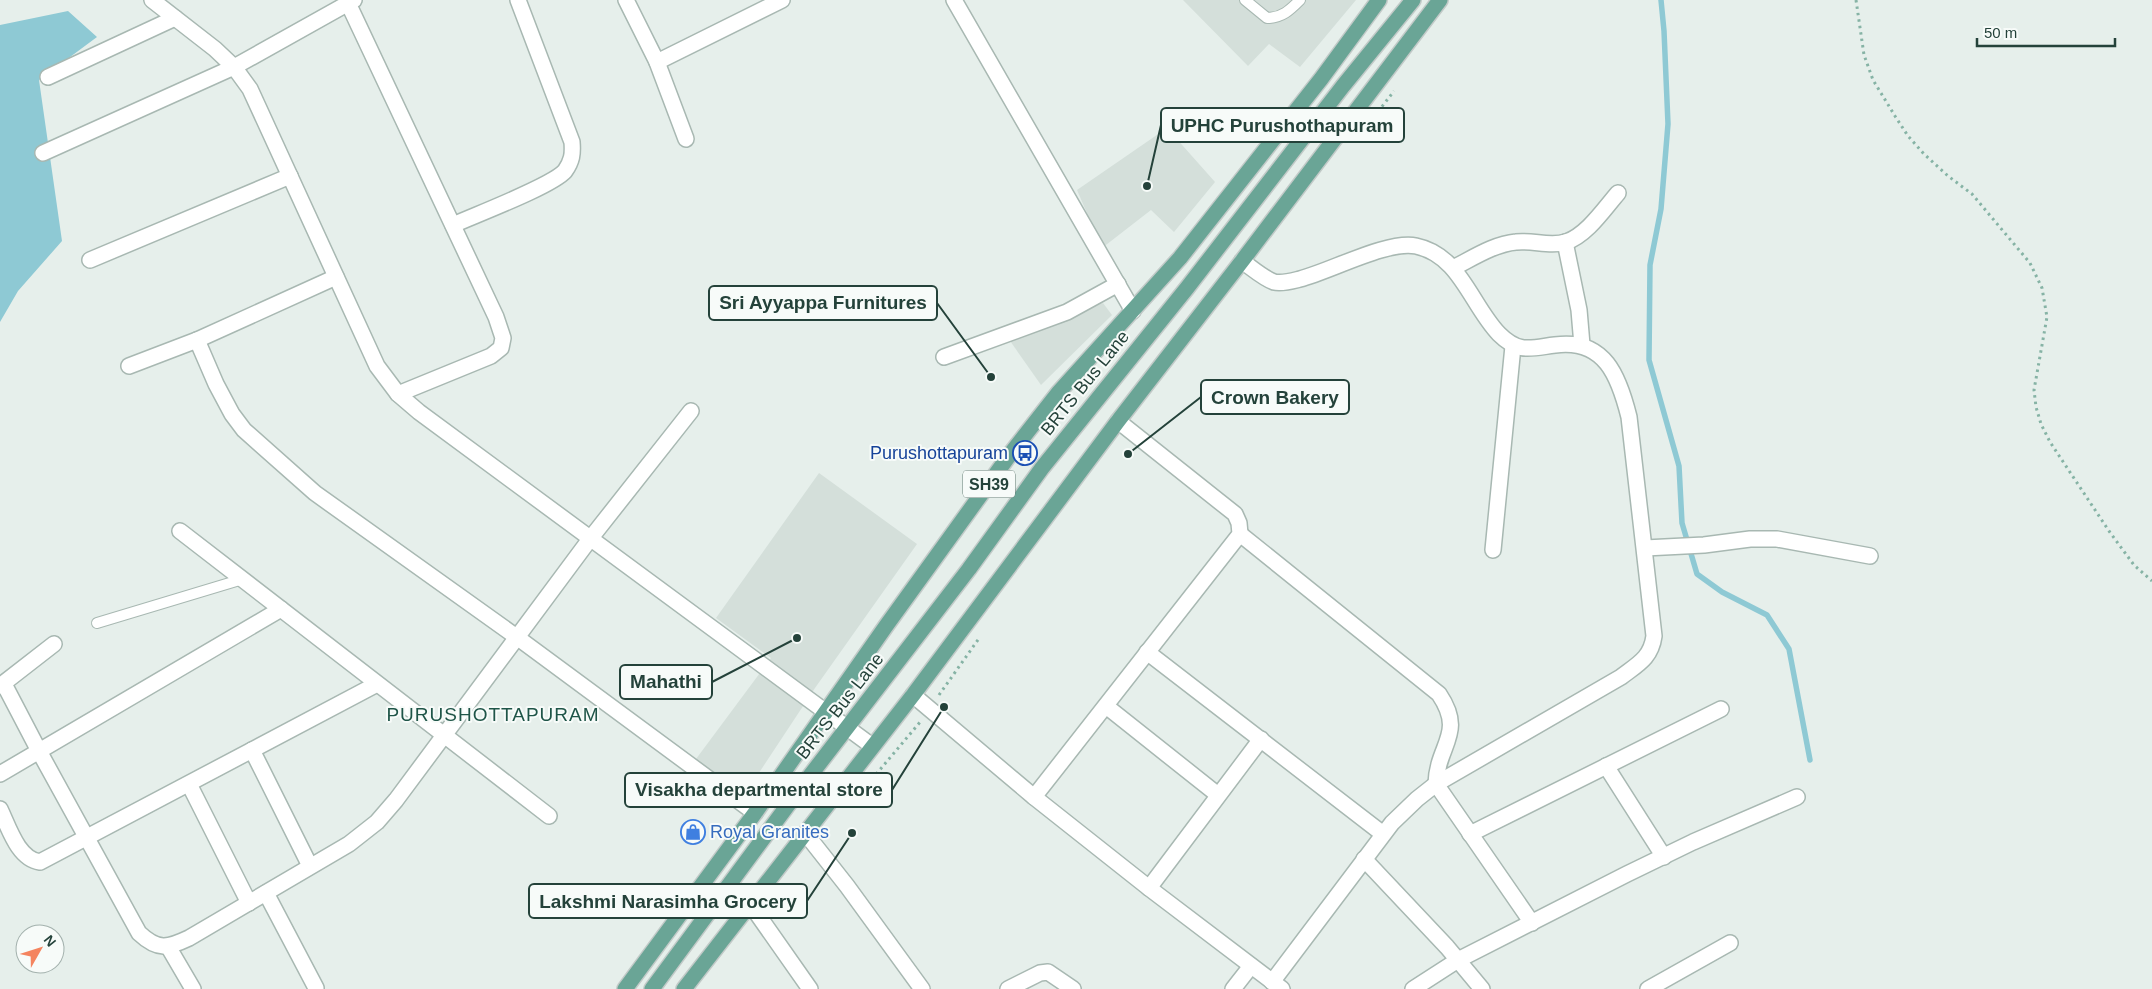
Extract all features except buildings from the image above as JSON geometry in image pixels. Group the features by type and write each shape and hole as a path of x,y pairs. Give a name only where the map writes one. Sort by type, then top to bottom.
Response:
{"main road":[{"name":"SH39","path":"625,989 755,813 886,626 1011,453 1058,393 1180,258 1321,79 1380,0"},
{"name":"BRTS Bus Lane","path":"652,989 799,790 969,569 1060,445 1187,288 1343,86 1413,0"},
{"path":"684,989 913,695 1118,422 1440,0"}],"street":[{"path":"152,0 234,67 250,89 377,366 398,394 427,418 590,539 828,711 872,746"},
{"path":"453,225 542,185 564,172 573,156 572,142 518,0"},
{"path":"626,0 657,62 686,139"},
{"path":"657,62 782,0"},
{"path":"954,0 1133,311"},
{"path":"43,153 234,67 351,1 496,317 503,338 501,348 491,356 398,394"},
{"path":"48,78 175,18"},
{"path":"90,260 290,176"},
{"path":"1453,268 1496,247 1516,242 1549,244 1565,242 1578,236 1618,193"},
{"path":"1565,242 1579,310 1582,345"},
{"path":"913,695 1034,797 1251,966 1275,987 1364,860 1404,810 1436,784 1621,676 1645,659 1652,648 1654,636 1629,417 1622,387 1615,372 1601,357 1582,345 1557,344 1528,349 1513,346 1498,333 1453,268 1434,252 1415,246 1397,245 1311,276 1287,282 1276,282 1242,261"},
{"path":"129,366 197,340 336,276"},
{"path":"944,357 1067,312 1118,284"},
{"path":"197,340 216,384 232,414 244,430 315,493 518,638 755,813"},
{"path":"1493,550 1513,346"},
{"path":"54,644 2,685 139,933 150,943 169,948 190,938 349,844 377,822 396,800 518,638 590,539 691,411"},
{"path":"1034,797 1240,534 1240,522 1235,514 1118,422"},
{"path":"180,531 549,816"},
{"path":"1240,534 1439,694 1447,705 1451,719 1451,731 1438,762 1436,784 1532,923"},
{"path":"1645,548 1750,539 1777,539 1870,556"},
{"path":"0,774 281,609"},
{"path":"1147,652 1383,834"},
{"path":"0,810 20,850 30,861 40,862 377,684"},
{"path":"1106,706 1218,795"},
{"path":"1470,834 1721,709"},
{"path":"1150,888 1218,795 1262,739"},
{"path":"252,750 310,866"},
{"path":"1606,766 1664,857"},
{"path":"189,784 249,903"},
{"path":"1412,989 1458,960 1693,842 1797,797"},
{"path":"806,834 922,989"},
{"path":"1364,860 1458,960 1482,989"},
{"path":"266,893 316,988"},
{"path":"751,905 810,989"},
{"path":"1648,989 1730,943"},
{"path":"169,948 193,989"},
{"path":"1233,989 1251,966"},
{"path":"1008,989 1040,973 1048,972 1072,989"}],"lane":[{"path":"1246,0 1267,18 1277,18 1289,12 1300,0"},
{"path":"97,623 243,579"}],"path":[{"path":"1856,0 1856,14 1864,55 1873,80 1908,136 1948,176 1972,194 2030,263 2042,288 2047,317 2034,390 2041,424 2050,442 2110,532 2134,565 2152,581"}],"shaded area":[{"path":"1183,0 1356,0 1300,67 1269,44 1248,66"},
{"path":"1167,128 1215,182 1174,232 1151,210 1102,248 1077,190"},
{"path":"1103,303 1112,315 1041,385 1008,338"},
{"path":"819,473 917,544 815,688 743,797 696,759 771,658 716,618"}],"water":[{"path":"68,11 97,37 39,80 62,241 18,291 0,322 0,25"}],"waterway":[{"path":"1661,0 1668,124 1661,209 1650,265 1649,360 1679,466 1682,523 1697,574 1722,592 1767,615 1789,649 1810,760"}],"place":[{"name":"UPHC Purushothapuram","path":"1147,186"},
{"name":"Sri Ayyappa Furnitures","path":"991,377"},
{"name":"Purushottapuram","path":"1025,453"},
{"name":"Crown Bakery","path":"1128,454"},
{"name":"Mahathi","path":"797,638"},
{"name":"Visakha departmental store","path":"944,707"},
{"name":"Royal Granites","path":"693,832"},
{"name":"Lakshmi Narasimha Grocery","path":"852,833"}],"district":[{"name":"PURUSHOTTAPURAM","path":"493,714"}]}
